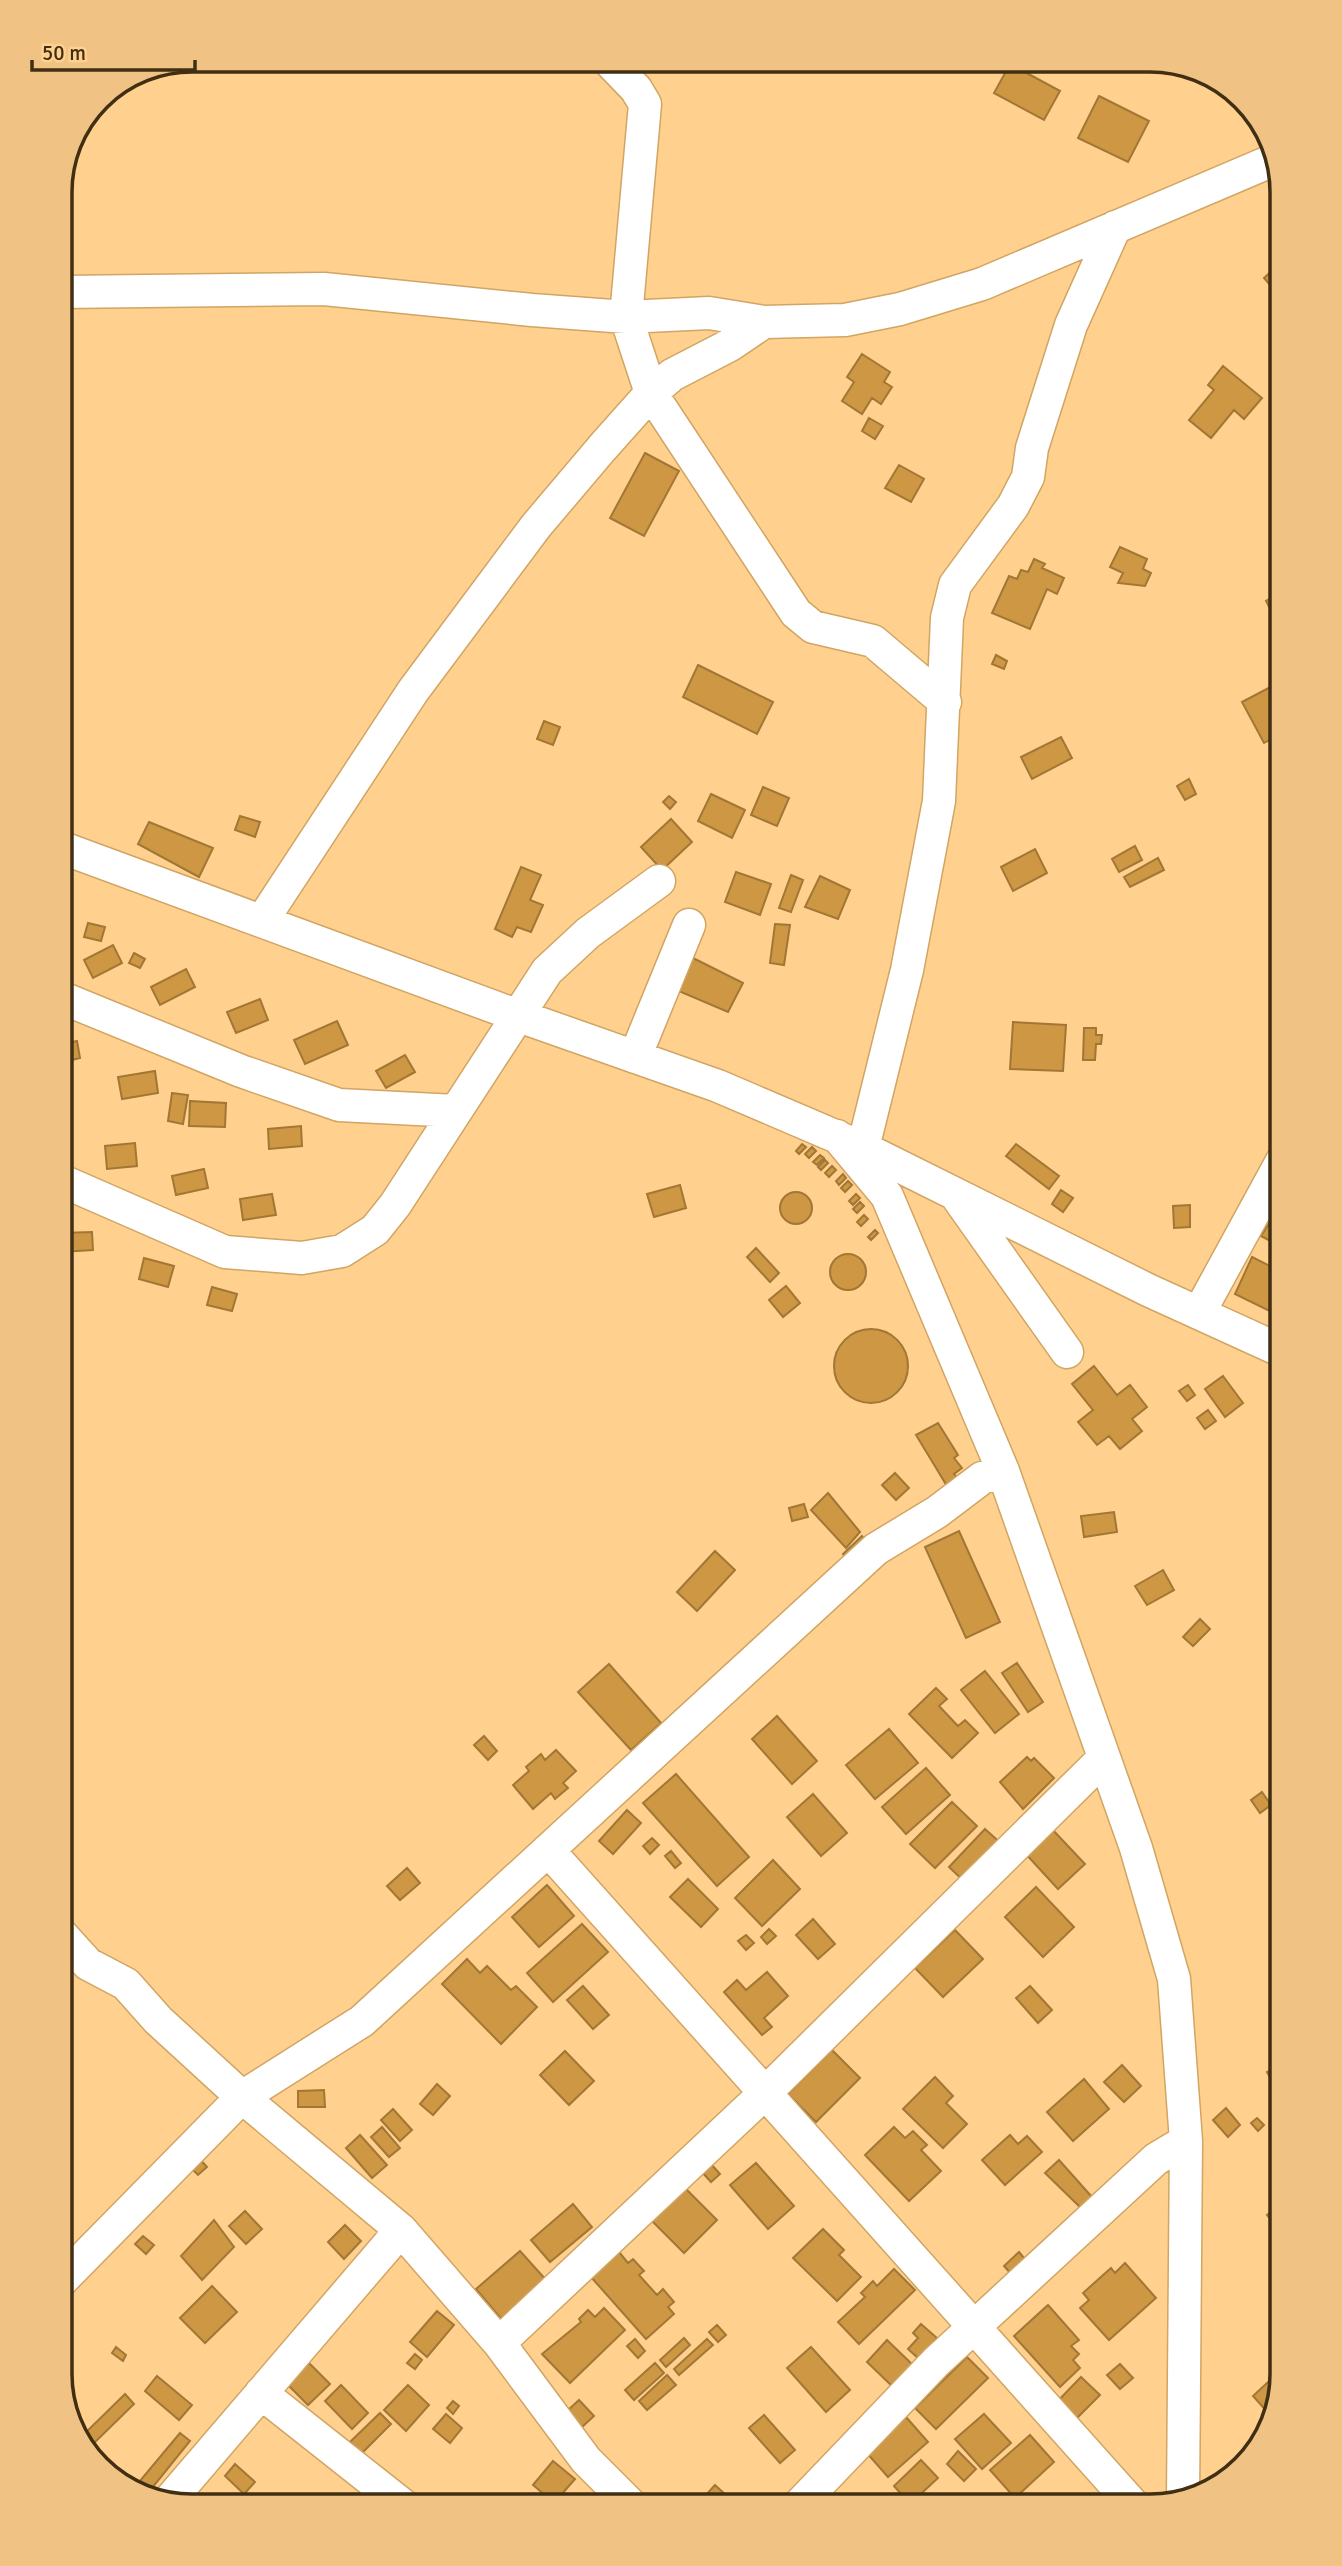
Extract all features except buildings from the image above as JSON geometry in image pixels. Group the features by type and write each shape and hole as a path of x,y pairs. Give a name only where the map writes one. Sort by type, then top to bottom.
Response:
{"street":[{"path":"620,72 636,89 645,104 626,317 651,393 796,612 813,627 873,641 945,702"},
{"path":"72,292 324,289 626,317 709,313 764,322 845,320 900,309 982,284 1265,160"},
{"path":"850,1142 907,970 939,801 947,618 955,585 1013,506 1028,477 1032,448 1071,325 1115,227"},
{"path":"262,921 413,691 536,526 651,393 673,375 730,345 764,322"},
{"path":"72,851 516,1015 718,1086 850,1142 1270,1345"},
{"path":"72,1185 225,1252 302,1258 342,1251 375,1230 547,971 588,933 659,881"},
{"path":"635,1057 690,925"},
{"path":"72,1002 241,1071 339,1105 456,1111"},
{"path":"850,1142 887,1196 1003,1471 1136,1848 1174,1979 1186,2141 1183,2489"},
{"path":"1199,1313 1270,1185"},
{"path":"955,1194 1067,1352"},
{"path":"72,2270 242,2097 362,2021 876,1549 937,1512 982,1478 1003,1471"},
{"path":"499,2343 764,2094 1104,1758"},
{"path":"548,1850 764,2094 976,2326 1123,2494"},
{"path":"72,1946 88,1964 126,1984 158,2020 242,2097 401,2230 499,2343 586,2459 620,2494"},
{"path":"810,2494 936,2362 1156,2159 1186,2141"},
{"path":"176,2493 401,2230"},
{"path":"261,2393 389,2494"}]}
